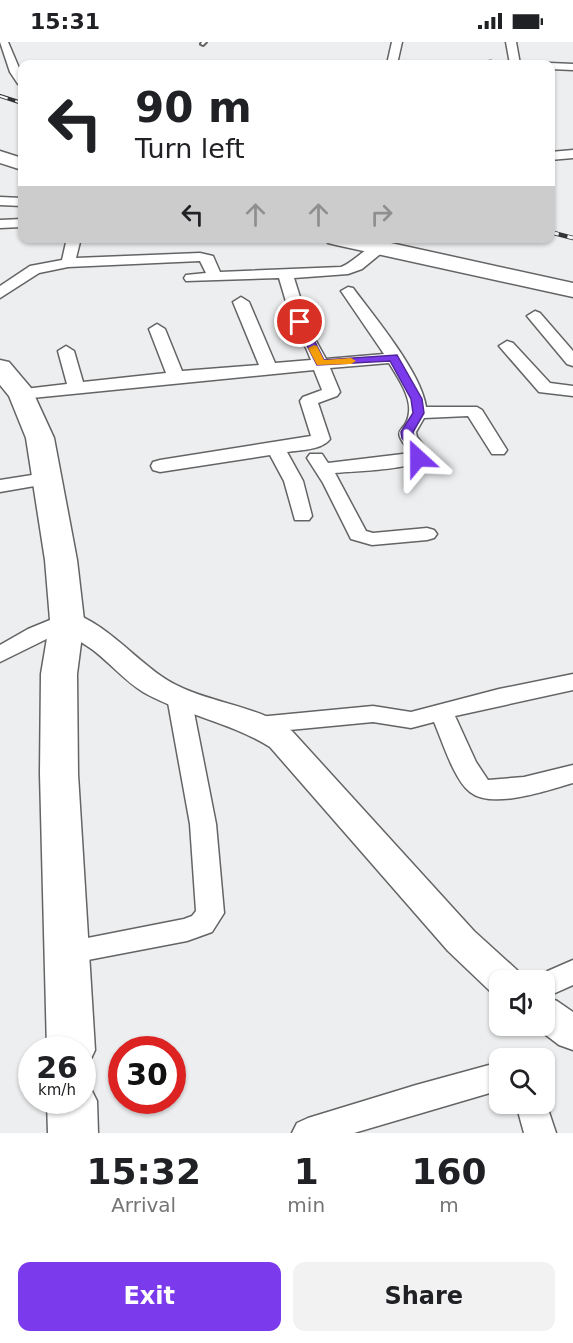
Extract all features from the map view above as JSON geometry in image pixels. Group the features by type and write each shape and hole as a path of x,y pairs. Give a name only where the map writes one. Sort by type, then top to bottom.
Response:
{"highway":[{"path":"0,157 18,163"},
{"path":"357,243 573,290"},
{"path":"11,381 40,438 45,479 61,560 66,620 59,674 58,711 70,1036"},
{"path":"73,1114 74,1133"}],"street":[{"path":"3,42 18,76"},
{"path":"393,60 397,42"},
{"path":"511,42 514,60"},
{"path":"555,66 573,67"},
{"path":"555,156 573,154"},
{"path":"0,201 18,202"},
{"path":"0,224 18,223"},
{"path":"68,263 73,243"},
{"path":"191,278 349,270 378,248"},
{"path":"0,293 35,269 68,263 205,258 208,259 216,277"},
{"path":"160,466 318,441 321,436 309,402 331,392 320,363 303,332 285,273"},
{"path":"323,469 421,457 421,453 408,438 407,432 418,413 414,392 348,291"},
{"path":"241,302 269,368"},
{"path":"535,316 573,361"},
{"path":"157,329 176,377"},
{"path":"507,346 545,388 573,391"},
{"path":"66,351 76,387"},
{"path":"11,381 76,387 393,358"},
{"path":"418,413 463,409 471,411 476,414 498,450"},
{"path":"306,444 332,483 358,535 372,539 427,534"},
{"path":"276,449 295,480 302,516"},
{"path":"0,486 45,479"},
{"path":"0,655 66,620 102,643 152,684 179,698 258,726 281,739 461,941 492,970"},
{"path":"258,726 373,714 411,720 499,697 573,682"},
{"path":"67,952 187,930 202,924 210,913 203,824 179,698"},
{"path":"441,712 473,780 484,789 492,791 508,789 573,774"},
{"path":"555,981 573,972"},
{"path":"555,1020 573,1034"},
{"path":"308,1133 489,1079"},
{"path":"535,1114 540,1133"}],"railway":[{"path":"0,96 18,102"},
{"path":"555,233 573,238"}],"slow traffic":[{"path":"314,348 320,363 351,361"}],"route":[{"path":"300,322 320,363 393,358 417,399 418,413 407,432 408,438 422,455 418,458"}]}
